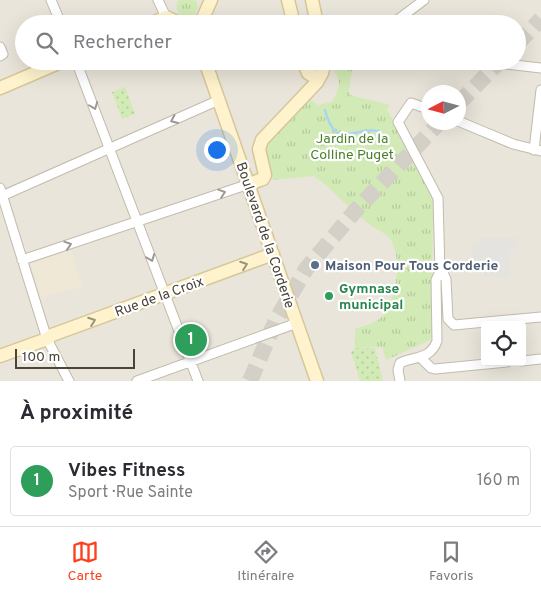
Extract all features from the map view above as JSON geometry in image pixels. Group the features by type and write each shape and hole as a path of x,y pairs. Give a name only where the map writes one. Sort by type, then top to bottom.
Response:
{"street":[{"path":"51,0 57,15"},
{"path":"158,0 165,15"},
{"path":"206,15 211,0"},
{"path":"288,0 292,15"},
{"path":"312,0 315,15"},
{"path":"404,15 424,0"},
{"path":"0,47 3,54 0,56"},
{"path":"526,66 541,68"},
{"path":"0,88 42,70"},
{"path":"79,70 198,381"},
{"name":"Boulevard de la Corderie","path":"208,70 316,381"},
{"path":"307,70 318,80"},
{"path":"22,260 263,179 265,176 259,149 262,140 318,80 323,70"},
{"path":"466,124 513,144 538,150 541,90"},
{"path":"69,381 47,339 1,192 110,149 219,100"},
{"path":"400,381 398,370 400,363 421,358 435,346 437,341 436,280 440,272 438,198 398,122 411,103 421,107"},
{"name":"Rue de la Croix","path":"0,356 273,254"},
{"path":"440,272 444,273 446,279 448,319 454,325 539,318"},
{"path":"137,381 297,323"},
{"path":"421,358 428,366 435,369 481,365"},
{"path":"526,361 541,359"}],"shaded area":[{"path":"0,0 541,0 541,381 0,381"},
{"path":"479,238 517,238 516,250 509,250 509,278 484,277 483,271 471,271 472,245 479,245"},
{"path":"71,250 82,287 41,297 31,264"}],"green space":[{"path":"178,0 196,0 198,6 195,14 182,15 179,14 176,6"},
{"name":"Jardin de la Colline Puget","path":"334,70 352,70 349,89 350,95 390,105 387,109 433,196 432,336 430,340 386,360 382,347 355,348 355,329 379,319 389,306 393,297 397,275 396,253 393,244 386,235 371,226 314,176 273,180 264,154 265,143 308,98 318,105 332,102 339,81"},
{"path":"125,87 135,114 122,119 112,92"},
{"path":"355,348 375,348 383,381 360,381 351,352"}],"waterway":[{"path":"325,110 329,123 340,134 379,131"}],"tunnel":[{"path":"526,35 541,19"},
{"path":"466,96 491,70"},
{"path":"250,381 276,320 306,269 356,210 432,130"}],"place":[{"name":"Maison Pour Tous Corderie","path":"315,265"},
{"name":"Gymnase municipal","path":"329,296"},
{"name":"Vibes Fitness","path":"191,340"}]}
